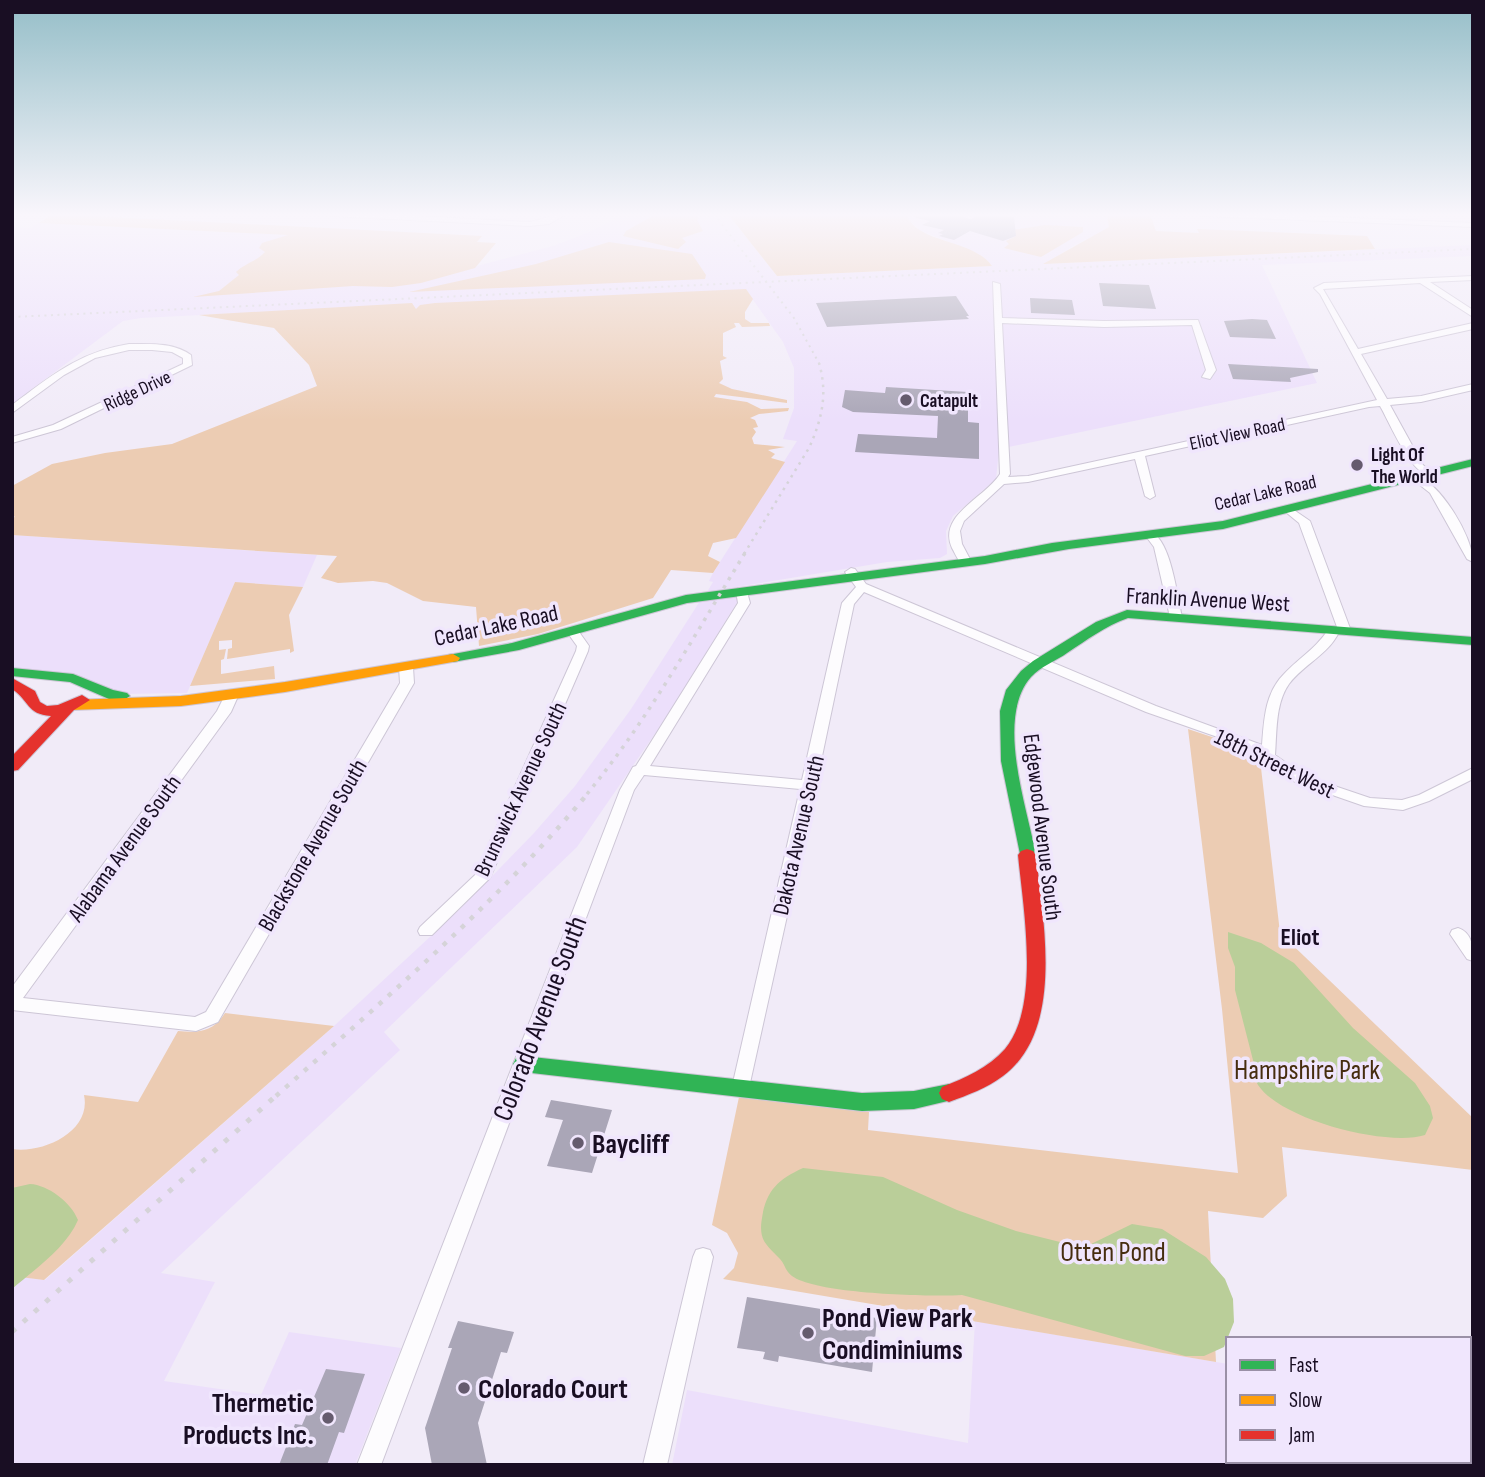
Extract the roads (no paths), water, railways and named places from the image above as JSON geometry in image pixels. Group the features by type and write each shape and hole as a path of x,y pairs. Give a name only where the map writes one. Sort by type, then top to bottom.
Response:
{"street":[{"path":"1364,283 1324,285 1318,288 1357,352 1422,476 1434,491 1473,559"},
{"path":"1425,283 1473,314"},
{"path":"963,559 954,526 967,510 979,503 1002,481 1005,474 996,284"},
{"path":"999,320 1104,324 1195,322 1211,370 1207,377"},
{"path":"1357,352 1473,326"},
{"name":"Ridge Drive","path":"12,410 79,360 98,352 121,347 144,347 178,350 188,357 187,365 168,376 45,432 12,440"},
{"name":"Eliot View Road","path":"1002,481 1028,478 1384,402 1421,399 1473,387"},
{"path":"1139,455 1150,496"},
{"name":"Cedar Lake Road","path":"12,682 31,712 70,706 164,702 232,694 502,650 666,604 741,591 856,578 963,559 1223,524 1473,462"},
{"path":"979,503 995,509"},
{"path":"1268,758 1277,694 1291,675 1339,630 1304,521 1288,509"},
{"path":"1151,535 1160,547 1176,617"},
{"path":"856,578 1041,662"},
{"name":"Dakota Avenue South","path":"741,1087 848,603 856,578"},
{"name":"Colorado Avenue South","path":"369,1465 627,790 744,603 741,591"},
{"name":"Franklin Avenue West","path":"1041,662 1115,616 1139,613 1473,641"},
{"name":"Brunswick Avenue South","path":"426,931 482,878 582,651 583,646 573,632"},
{"name":"18th Street West","path":"1041,662 1161,713 1255,747 1268,758 1317,786 1359,800 1388,805 1413,802 1473,773"},
{"name":"Edgewood Avenue South","path":"523,1064 892,1103 930,1099 962,1090 989,1075 1011,1058 1030,1025 1036,989 1029,873 1007,745 1007,725 1010,698 1017,682 1041,662"},
{"name":"Blackstone Avenue South","path":"12,1001 184,1023 207,1021 215,1012 407,683 406,667"},
{"name":"Cedar Lake Road","path":"12,672 37,678 80,680 106,694 136,697 232,694"},
{"path":"12,754 46,685 68,679"},
{"path":"12,766 45,727 86,695 88,686"},
{"name":"Alabama Avenue South","path":"12,1001 223,712 232,694"},
{"path":"638,770 809,786"},
{"path":"1458,934 1473,955"},
{"path":"655,1465 703,1257"}],"railway":[{"path":"12,317 744,283"},
{"path":"767,283 794,318 819,363"},
{"path":"744,554 814,437 823,396 819,363"},
{"path":"587,794 651,707 745,553"},
{"path":"276,1096 399,987 478,912 589,792"},
{"path":"12,1332 278,1094"}],"place":[{"name":"Catapult","path":"906,400"},
{"name":"Light Of The World","path":"1357,465"},
{"name":"Baycliff","path":"578,1143"},
{"name":"Pond View Park Condiminiums","path":"808,1333"},
{"name":"Colorado Court","path":"464,1388"},
{"name":"Thermetic Products Inc.","path":"328,1418"}],"district":[{"name":"Eliot","path":"1300,937"}],"park label":[{"name":"Hampshire Park","path":"1307,1069"},
{"name":"Otten Pond","path":"1113,1251"}]}
